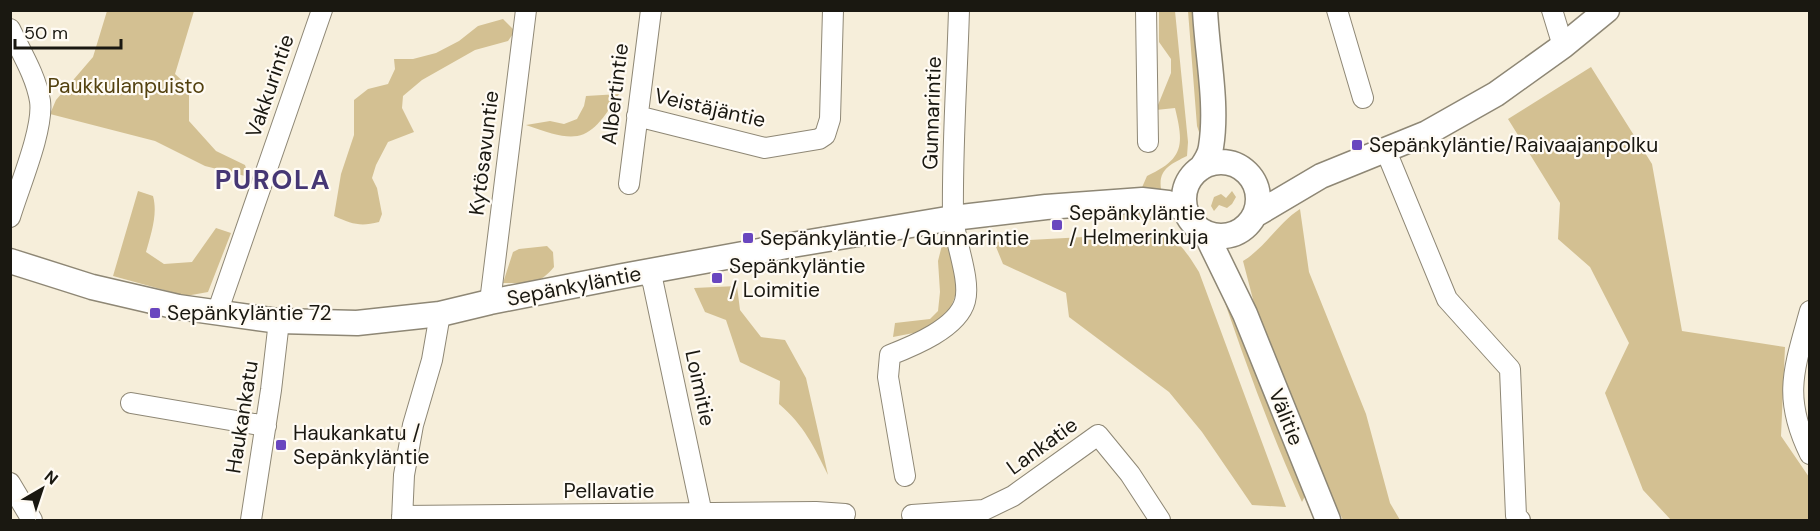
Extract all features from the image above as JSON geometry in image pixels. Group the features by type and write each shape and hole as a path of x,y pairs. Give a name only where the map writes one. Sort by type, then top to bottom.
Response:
{"main road":[{"path":"1205,10 1212,104 1211,147 1209,156 1185,190 1185,209 1192,223 1206,234 1228,236 1321,176"},
{"path":"1196,173 1212,163 1225,162 1264,183 1292,182 1321,176 1386,151 1427,133 1496,94 1563,46 1607,10"},
{"path":"1212,104 1230,156 1254,183 1258,194 1258,204 1249,222"},
{"name":"Sepänkyläntie","path":"1142,200 1167,191 1196,173"},
{"name":"Sepänkyläntie","path":"10,261 92,287 178,307 279,321 357,322 440,314 490,302 797,244 953,218 1046,207 1142,200 1168,203 1185,209"},
{"name":"Välitie","path":"1245,314 1237,274 1236,254 1249,222"},
{"name":"Välitie","path":"1206,234 1245,314 1322,519"}],"street":[{"name":"Vakkurintie","path":"217,313 322,10"},
{"name":"Kytösavuntie","path":"490,302 526,10"},
{"name":"Albertintie","path":"629,184 651,10"},
{"name":"Veistäjäntie","path":"637,116 765,148 819,139 825,135 830,118 833,10"},
{"name":"Gunnarintie","path":"905,476 888,377 890,355 914,346 940,331 958,313 965,302 966,287 953,218 959,10"},
{"path":"1146,10 1148,142"},
{"path":"1337,10 1363,98"},
{"path":"1552,10 1563,46"},
{"path":"10,29 30,71 40,101 40,124 10,217"},
{"path":"1386,151 1447,299 1510,369 1516,516 1520,520"},
{"name":"Loimitie","path":"648,272 653,283 702,514"},
{"path":"1809,311 1792,381 1794,411 1809,454"},
{"path":"402,518 404,475 412,425 432,360 440,314"},
{"name":"Haukankatu","path":"251,520 279,321"},
{"path":"131,403 266,426"},
{"name":"Lankatie","path":"912,515 984,510 1013,496 1098,435 1130,474 1160,520"},
{"path":"10,483 32,520"},
{"name":"Pellavatie","path":"402,518 816,512 846,514"}],"green space":[{"name":"Paukkulanpuisto","path":"107,11 194,11 175,74 189,87 189,121 216,151 245,165 249,177 205,166 155,141 50,114 56,100 93,57"},
{"path":"1159,11 1175,11 1188,142 1187,156 1167,168 1162,177 1161,189 1140,192 1147,176 1159,170 1174,157 1180,141 1175,108 1156,110 1171,73 1171,59 1159,42"},
{"path":"1188,11 1195,11 1206,139 1200,135 1197,126"},
{"path":"503,19 515,31 508,41 475,50 422,80 403,96 402,108 414,132 388,142 376,165 372,178 377,188 382,214 379,222 356,224 334,216 341,174 354,135 354,100 368,89 388,84 395,69 394,59 413,59 436,53 459,41 478,26"},
{"path":"1591,67 1652,164 1682,331 1785,347 1781,436 1809,477 1809,520 1671,520 1643,490 1605,393 1629,343 1590,267 1558,239 1560,203 1508,119"},
{"path":"619,94 599,122 581,135 559,135 526,125 550,121 564,124 577,119 586,96"},
{"path":"138,191 153,196 155,210 146,252 164,264 192,262 216,228 231,233 208,292 186,296 113,276"},
{"path":"1232,191 1236,197 1232,204 1227,208 1219,205 1214,211 1211,206 1214,197 1221,194 1226,198"},
{"path":"1300,209 1309,272 1366,414 1390,503 1400,520 1343,520 1296,425 1256,311 1243,261"},
{"path":"1114,214 1162,214 1160,220 1089,219"},
{"path":"1138,234 1169,238 1181,246 1199,272 1286,507 1252,505 1202,432 1169,392 1069,317 1066,293 1003,264 994,242"},
{"path":"947,242 955,245 958,288 951,307 929,330 893,337 895,323 930,319 938,311 940,292 938,261 942,245"},
{"path":"547,246 553,252 554,267 543,278 532,282 503,283 513,252 519,249"},
{"path":"1213,268 1305,490 1302,502 1266,415"},
{"path":"737,286 740,310 761,337 785,340 806,378 828,475 802,428 779,404 780,381 740,362 726,320 705,312 694,288"}],"place":[{"name":"Sepänkyläntie/Raivaajanpolku","path":"1357,145"},
{"name":"Sepänkyläntie / Helmerinkuja","path":"1057,225"},
{"name":"Sepänkyläntie / Gunnarintie","path":"748,238"},
{"name":"Sepänkyläntie / Loimitie","path":"717,278"},
{"name":"Sepänkyläntie 72","path":"155,313"},
{"name":"Haukankatu / Sepänkyläntie","path":"281,445"}],"district":[{"name":"PUROLA","path":"273,179"}]}
